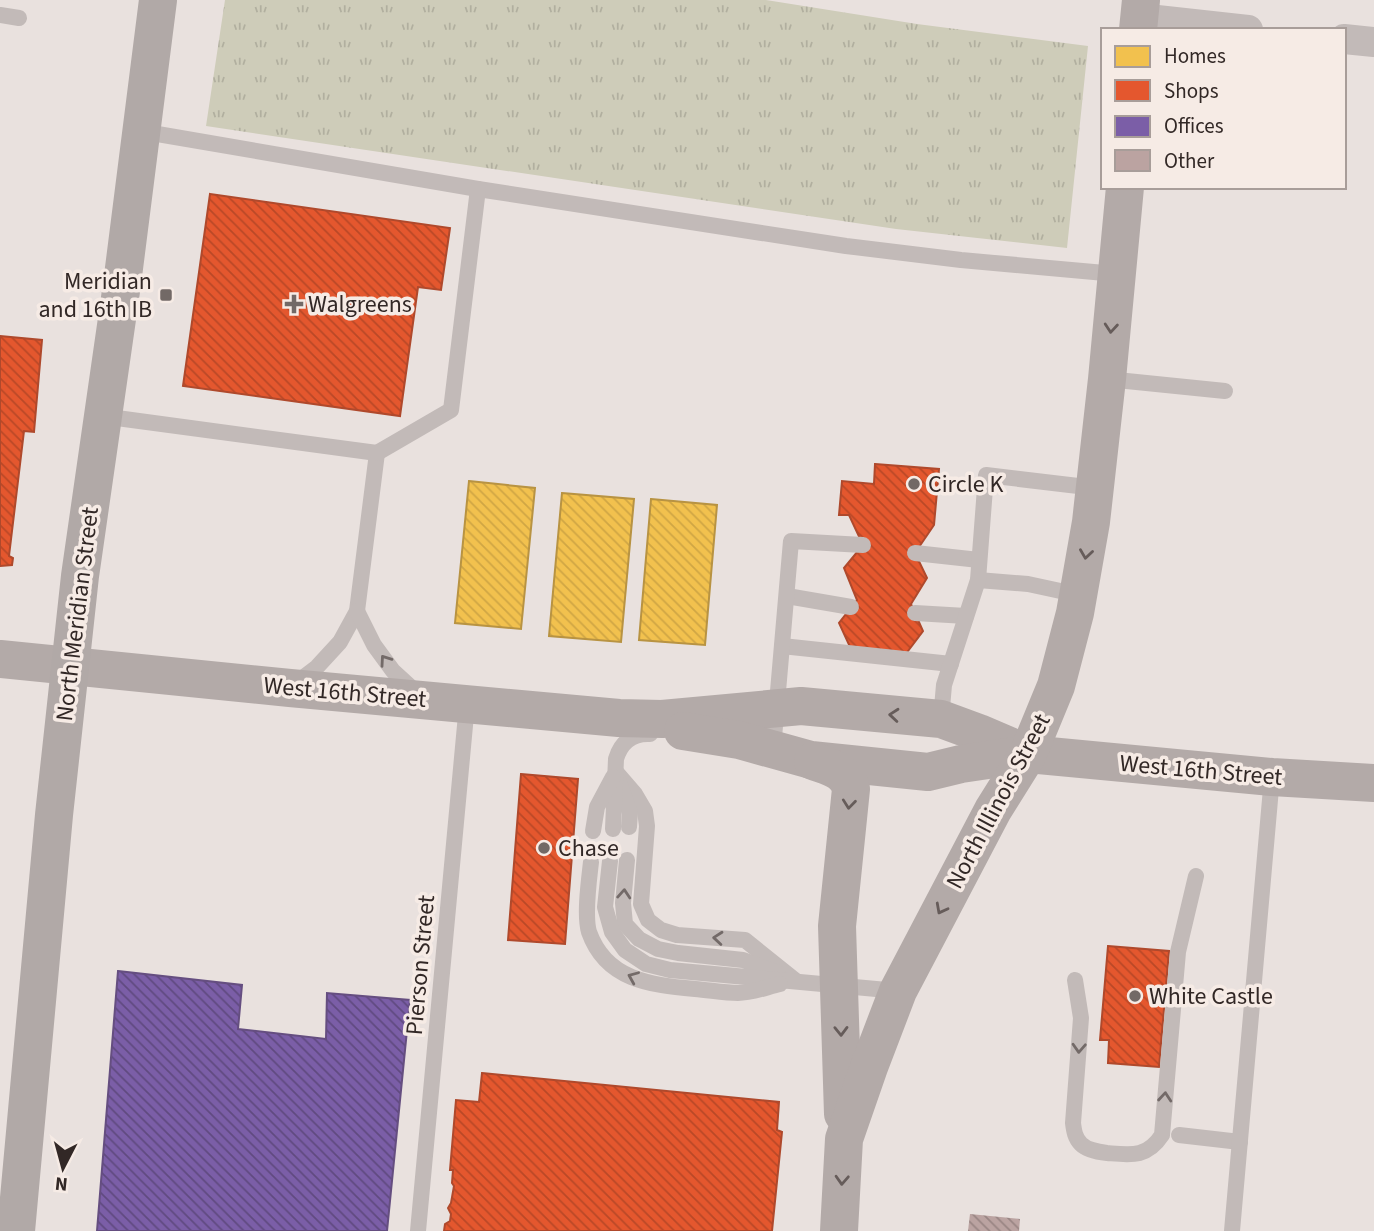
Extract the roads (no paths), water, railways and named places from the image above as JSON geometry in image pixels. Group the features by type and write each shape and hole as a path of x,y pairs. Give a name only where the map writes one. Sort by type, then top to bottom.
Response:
{"main road":[{"name":"North Meridian Street","path":"16,1231 54,815 80,576 122,284 158,0"},
{"name":"North Illinois Street","path":"839,1231 844,1139 898,991 993,810 1028,754 1056,687 1079,595 1095,488 1125,189"},
{"name":"West 16th Street","path":"0,659 619,718 662,719 801,706 941,719 1028,754"},
{"name":"West 16th Street","path":"619,718 739,740 811,760 928,772 1028,754 1374,783"},
{"path":"811,760 842,772 849,780 851,789 837,926 844,1139"}],"street":[{"path":"1140,16 1233,28"},
{"path":"1346,39 1374,42"}],"lane":[{"path":"0,15 19,18"},
{"path":"141,131 478,189 846,246 972,262 1116,274"},
{"path":"102,416 377,453 452,410 478,189"},
{"path":"1107,379 1225,390"},
{"path":"289,688 317,667 340,642 357,611 377,453"},
{"path":"941,719 944,685 978,580 986,475 1095,488"},
{"path":"773,749 791,541 863,545"},
{"path":"915,553 979,560"},
{"path":"978,580 1028,584 1079,595"},
{"path":"786,596 851,607"},
{"path":"357,611 374,645 393,671 425,700"},
{"path":"915,613 966,616"},
{"path":"782,646 951,664"},
{"name":"Pierson Street","path":"418,1231 467,704"},
{"path":"621,828 616,759 624,743 641,733 706,735"},
{"path":"593,831 597,807 616,772"},
{"path":"616,772 635,794 645,811 647,826 641,904 648,920 661,930 677,935 745,940 796,981"},
{"path":"1232,1231 1272,776"},
{"path":"627,860 623,903 625,924 639,939 658,950 743,960 796,981"},
{"path":"610,861 606,907 612,932 625,950 646,964 670,970 898,991"},
{"path":"591,862 588,928 596,948 606,961 622,973 642,982 663,986 740,993 796,981"},
{"path":"1075,980 1081,1018 1073,1123 1075,1135 1082,1145 1091,1150 1130,1156 1143,1152 1156,1145 1161,1135 1178,952 1196,876"},
{"path":"1179,1135 1240,1142"}],"place":[{"name":"Meridian and 16th IB","path":"166,295"},
{"name":"Walgreens","path":"294,304"},
{"name":"Circle K","path":"914,484"},
{"name":"Chase","path":"544,848"},
{"name":"White Castle","path":"1135,996"}]}
